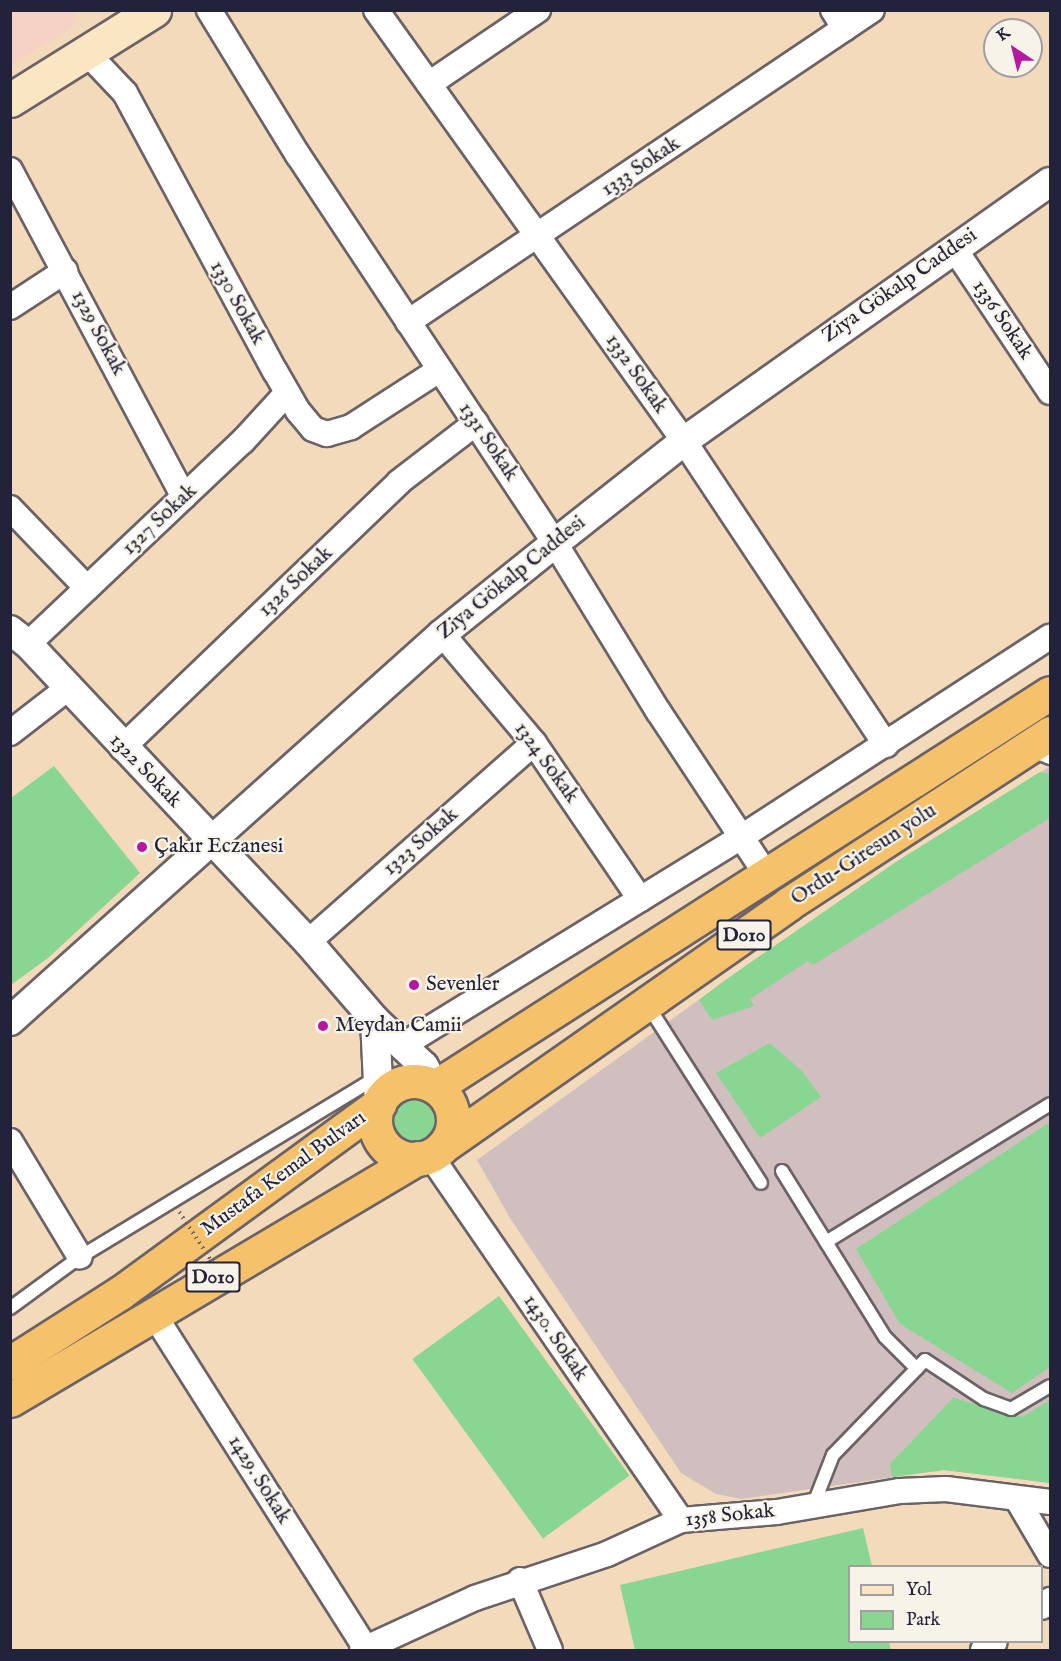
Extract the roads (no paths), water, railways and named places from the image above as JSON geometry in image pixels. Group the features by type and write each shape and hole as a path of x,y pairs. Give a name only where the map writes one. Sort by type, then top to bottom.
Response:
{"highway":[{"name":"Ordu-Giresun yolu","path":"435,1087 1050,693"},
{"name":"Ordu-Giresun yolu","path":"430,1153 788,904 1042,746"},
{"path":"417,1081 435,1087 446,1098 452,1114 451,1131 430,1153 406,1158 386,1147 376,1126 379,1090 417,1081"},
{"name":"Mustafa Kemal Bulvarı","path":"10,1363 120,1293 379,1090"},
{"name":"Mustafa Kemal Bulvarı","path":"10,1400 153,1312 430,1153"}],"main road":[{"path":"10,100 154,10"}],"street":[{"name":"1331 Sokak","path":"209,10 439,370 555,543 658,711 743,836 766,874"},
{"name":"1332 Sokak","path":"376,10 684,441 886,745"},
{"path":"429,84 538,10"},
{"name":"1333 Sokak","path":"408,322 539,237 839,20 872,10"},
{"name":"1330 Sokak","path":"87,53 125,93 287,393 314,429 327,434 351,427 439,370"},
{"name":"1329 Sokak","path":"10,170 184,497"},
{"name":"Ziya Gökalp Caddesi","path":"10,1021 442,634 684,441 1050,182"},
{"name":"1336 Sokak","path":"954,248 1050,392"},
{"path":"10,307 65,271"},
{"name":"1327 Sokak","path":"19,637 87,588 243,441 287,393"},
{"name":"1326 Sokak","path":"122,748 399,482 476,423"},
{"path":"10,508 87,588"},
{"name":"1324 Sokak","path":"442,634 534,743 640,899"},
{"name":"1322 Sokak","path":"19,637 308,942 375,1020 424,1066 435,1087"},
{"path":"403,1045 743,836 1050,637"},
{"path":"10,733 68,688"},
{"name":"1323 Sokak","path":"308,942 534,743"},
{"path":"375,1020 379,1090"},
{"path":"10,1141 80,1257"},
{"name":"1430. Sokak","path":"430,1153 681,1520"},
{"name":"1429. Sokak","path":"153,1312 364,1649"},
{"name":"1358 Sokak","path":"364,1649 520,1580 607,1554 681,1520 813,1506 900,1491 946,1490 1050,1502"},
{"path":"1017,1499 1050,1555"},
{"path":"520,1580 550,1650"}],"lane":[{"path":"646,1003 761,1184"},
{"path":"10,1308 80,1257 379,1090"},
{"path":"826,1242 1050,1104"},
{"path":"782,1171 885,1337 917,1369"},
{"path":"813,1506 833,1455 926,1360 984,1398 1011,1409 1050,1386"}],"place":[{"name":"Çakır Eczanesi","path":"142,847"},
{"name":"Sevenler","path":"414,985"},
{"name":"Meydan Camii","path":"323,1026"}]}
